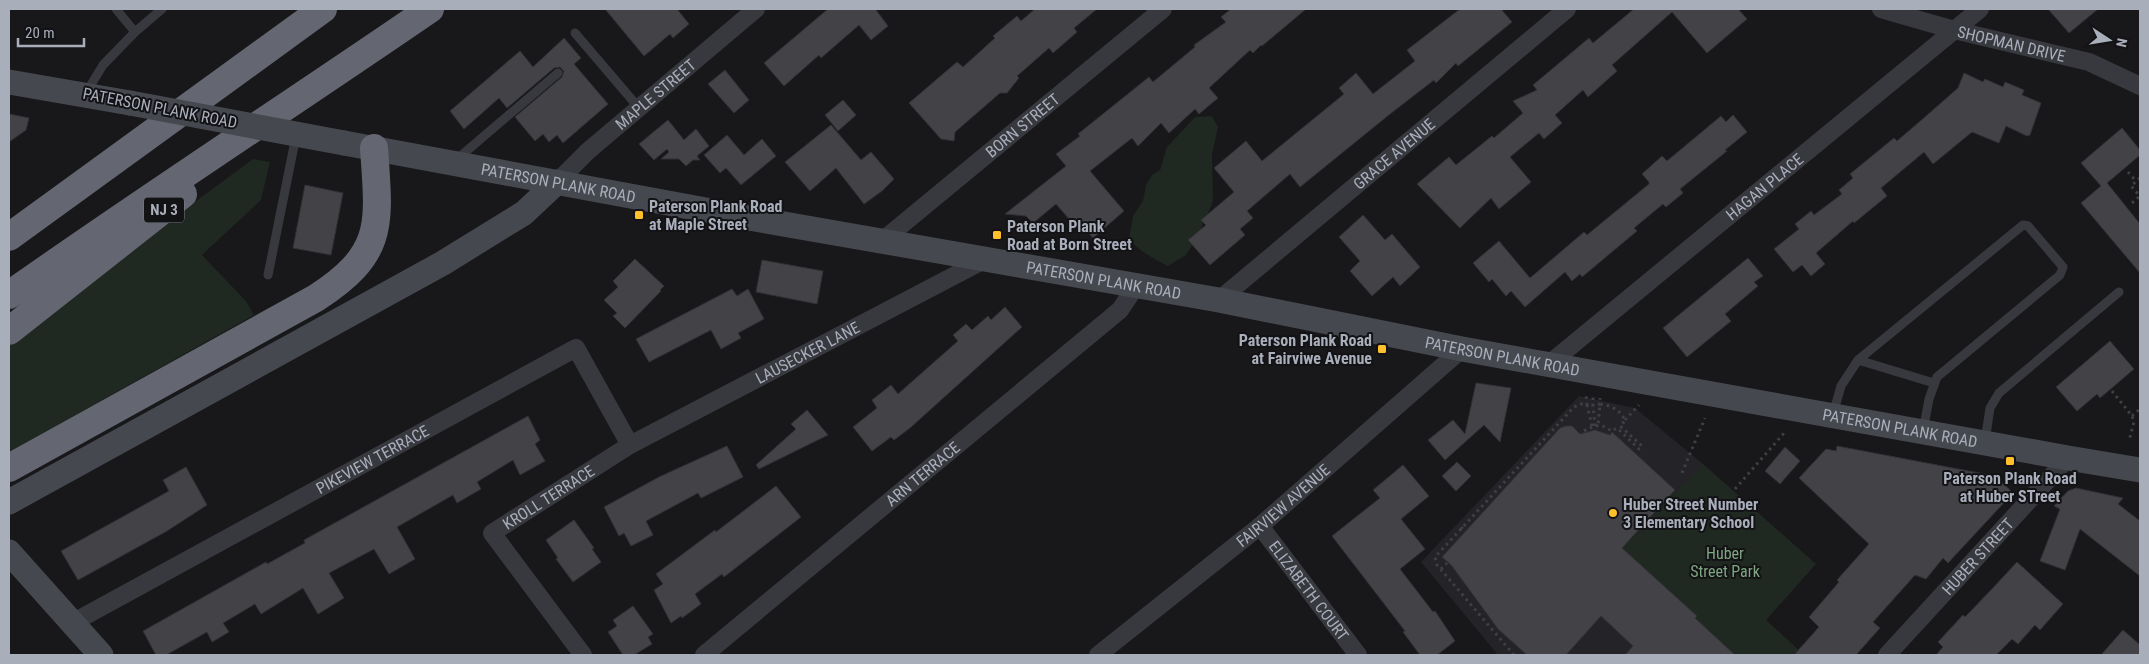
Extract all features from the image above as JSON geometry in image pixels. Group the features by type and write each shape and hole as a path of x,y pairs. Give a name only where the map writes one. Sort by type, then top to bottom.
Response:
{"highway":[{"path":"9,236 323,9"},
{"name":"NJ 3","path":"9,295 102,230 317,87 430,9"},
{"name":"NJ 3","path":"9,331 114,250 317,87"},
{"path":"9,468 316,298 346,277 358,264 374,235 378,218 374,148"},
{"path":"9,217 105,165"}],"street":[{"name":"MAPLE STREET","path":"557,182 578,160 756,9"},
{"name":"BORN STREET","path":"882,240 1163,9"},
{"name":"GRACE AVENUE","path":"1219,300 1567,9"},
{"name":"SHOPMAN DRIVE","path":"1881,9 1954,30 2089,62 2140,86"},
{"name":"HAGAN PLACE","path":"1549,364 1980,9"},
{"name":"PATERSON PLANK ROAD","path":"9,82 130,102 749,218 1219,300 1462,348 2140,470"},
{"path":"9,502 443,262 524,213 557,182"},
{"name":"LAUSECKER LANE","path":"630,445 986,259"},
{"name":"ARN TERRACE","path":"704,655 1120,310 1136,286"},
{"name":"PIKEVIEW TERRACE","path":"72,623 576,348 630,445"},
{"name":"FAIRVIEW AVENUE","path":"1098,655 1260,526 1462,348"},
{"name":"KROLL TERRACE","path":"583,655 492,533 630,445"},
{"name":"HUBER STREET","path":"1887,655 2068,458"},
{"name":"ELIZABETH COURT","path":"1260,526 1358,655"},
{"path":"10,558 101,655"}],"lane":[{"path":"116,9 135,32"},
{"path":"86,94 103,65 135,32 162,9"},
{"path":"575,33 639,108"},
{"path":"452,163 558,73"},
{"path":"268,275 296,134"},
{"path":"1833,416 1841,386 1858,360 2023,225 2028,226 2063,267 2060,275 1937,377 1922,432"},
{"path":"1984,443 1990,408 1999,393 2119,292"},
{"path":"1858,360 1934,384"}],"path":[{"path":"2128,172 2136,181"},
{"path":"2132,203 2140,196 2131,186 2140,178"},
{"path":"2112,391 2132,416 2134,422 2128,441"},
{"path":"1586,395 1587,405 1595,426"},
{"path":"1593,396 1595,426"},
{"path":"1595,426 1600,398"},
{"path":"1514,655 1440,569 1435,556 1574,406 1600,404 1616,409 1623,416 1624,420"},
{"path":"1584,431 1595,426 1606,427 1611,431 1616,428 1639,449 1642,446 1620,426 1639,405"},
{"path":"2132,416 2140,409"},
{"path":"1682,473 1705,418 1714,420"},
{"path":"1735,489 1785,432 1781,431"},
{"path":"1461,527 1465,530"},
{"path":"1440,569 1447,562"}],"shaded area":[{"name":"Huber Street Number 3 Elementary School","path":"1579,396 1635,408 1703,464 1816,564 1766,620 1804,655 1498,655 1421,562"}],"green space":[{"path":"1212,116 1218,127 1212,155 1213,200 1196,239 1186,255 1168,266 1142,251 1129,238 1133,216 1143,201 1146,185 1152,175 1160,170 1167,147 1195,117"},
{"path":"253,159 270,162 261,200 202,255 246,301 254,315 9,452 9,342 48,310"},
{"name":"Huber Street Park","path":"1703,464 1816,564 1766,620 1804,655 1735,655 1695,618 1697,616 1622,548"}],"building":[{"path":"605,9 677,9 689,24 673,38 670,34 644,56"},
{"path":"828,9 878,9 876,10 888,26 871,40 859,25 821,58 819,55 784,86 764,63"},
{"path":"1035,9 1097,9 1074,28 1077,32 1053,53 1049,48 1017,76 1019,78 1007,93 1000,93 955,132 954,141 941,139 909,103 957,62 963,67 995,38 993,36 1017,16 1021,21"},
{"path":"1231,9 1306,9 1253,53 1250,50 1209,88 1218,98 1199,114 1195,109 1169,133 1161,123 1138,146 1132,138 1090,171 1124,211 1093,238 1081,224 1076,227 1056,204 1033,223 1026,216 1005,214 1066,166 1056,154 1080,136 1078,134 1149,77 1153,82 1195,47 1194,45 1226,22 1221,17"},
{"path":"1460,9 1501,9 1512,22 1458,66 1456,63 1436,83 1434,80 1390,114 1300,187 1290,174 1247,211 1253,218 1240,229 1245,235 1210,265 1188,240 1206,225 1201,220 1234,192 1214,168 1246,141 1262,161 1344,94 1339,88 1356,73 1373,94 1415,61 1407,50"},
{"path":"1634,9 1738,9 1747,19 1707,53 1672,12 1612,65 1617,71 1588,97 1583,90 1555,115 1562,123 1544,139 1539,133 1510,157 1531,182 1499,209 1491,198 1460,228 1417,184 1449,157 1456,165 1492,136 1494,138 1523,113 1513,101 1537,90 1533,85 1589,38 1593,43"},
{"path":"2048,9 2098,9 2069,33"},
{"path":"564,38 581,58 574,64 608,104 563,143 557,135 549,142 543,134 535,141 515,117 562,77 564,71 560,67 554,68 507,108 499,98 464,129 450,111 520,51 533,67"},
{"path":"725,70 749,100 734,113 708,84"},
{"path":"1964,73 1983,82 1985,79 2003,87 2005,82 2024,90 2022,95 2041,103 2030,135 2027,136 2006,126 1999,143 1972,132 1933,164 1924,152 1881,188 1887,196 1854,223 1853,221 1816,253 1825,264 1811,276 1802,265 1793,272 1774,249 1799,229 1795,224 1811,211 1814,215 1842,194 1839,190 1853,178 1850,174 1894,138 1897,141 1958,88"},
{"path":"843,100 856,115 838,131 825,115"},
{"path":"9,114 29,118 26,130 9,142"},
{"path":"1733,115 1747,132 1725,150 1727,151 1680,189 1683,193 1666,207 1663,204 1634,228 1637,231 1582,277 1580,274 1572,281 1565,272 1525,307 1511,291 1506,296 1492,279 1489,282 1473,263 1499,241 1530,278 1584,232 1587,235 1649,184 1642,174 1662,156 1667,161 1721,116 1726,122"},
{"path":"668,120 684,140 696,129 709,146 697,156 700,160 693,160 686,166 679,159 661,159 669,152 667,149 654,160 639,144"},
{"path":"831,125 861,160 871,152 894,179 882,191 864,204 836,168 810,191 785,162"},
{"path":"2122,128 2140,150 2140,155 2107,183 2140,224 2140,273 2081,203 2101,186 2081,163"},
{"path":"727,135 744,155 762,139 776,156 741,185 726,168 720,173 704,155"},
{"path":"305,185 343,193 331,255 293,248"},
{"path":"1363,215 1385,240 1392,234 1420,267 1400,286 1393,277 1372,296 1350,271 1360,261 1339,237"},
{"path":"1748,258 1763,276 1754,282 1758,286 1725,314 1731,321 1687,357 1663,328"},
{"path":"635,259 664,286 625,328 613,316 617,313 604,300 618,287 613,281"},
{"path":"762,260 823,271 817,304 756,292"},
{"path":"732,289 737,296 748,289 764,319 738,333 741,338 721,349 711,330 649,362 636,339"},
{"path":"1005,307 1022,327 910,428 894,440 891,437 872,451 853,427 877,408 872,400 891,385 898,394 958,341 953,335 966,324 972,330 988,316 991,320"},
{"path":"2110,341 2134,369 2100,398 2097,394 2077,411 2056,387"},
{"path":"1476,383 1511,388 1500,442 1484,425 1445,460 1428,440 1453,420 1465,434"},
{"path":"807,410 828,435 759,469 756,465 796,429 791,424"},
{"path":"528,416 540,440 535,444 545,461 520,475 513,460 477,482 481,489 457,503 453,495 397,527 415,559 389,574 374,549 329,573 344,598 318,614 303,588 261,614 255,604 223,623 229,632 212,642 207,632 166,655 156,655 143,631 266,562 267,564 305,543 304,540"},
{"path":"1572,426 1580,434 1595,430 1610,435 1612,432 1675,490 1622,548 1697,616 1695,618 1735,655 1625,655 1633,646 1601,616 1566,655 1527,655 1498,629 1452,566 1442,557 1560,428"},
{"path":"727,446 743,477 701,498 698,493 646,521 653,535 631,546 624,533 619,536 604,507 659,477"},
{"path":"1837,446 1995,476 2013,493 1948,563 1943,558 1926,579 1915,575 1873,622 1880,628 1856,655 1794,655 1819,627 1809,617 1839,582 1837,580 1869,544 1799,478 1826,449 1836,451"},
{"path":"1785,447 1800,461 1780,484 1765,471"},
{"path":"1457,462 1471,476 1456,491 1442,476"},
{"path":"1403,465 1429,496 1401,519 1425,549 1400,569 1433,612 1435,611 1455,641 1437,655 1420,655 1403,632 1405,631 1332,536 1380,498 1373,490"},
{"path":"186,467 207,505 167,531 78,580 61,551 169,491 163,480"},
{"path":"776,486 801,517 724,577 722,574 695,594 701,604 682,618 681,616 671,623 654,590 663,584 656,574 715,530 716,532"},
{"path":"2076,488 2123,498 2118,504 2140,521 2140,576 2080,529 2065,570 2040,561 2060,509 2054,506 2068,491"},
{"path":"574,520 594,548 592,549 601,562 573,582 556,559 558,558 546,540"},
{"path":"2017,562 2063,604 2040,630 2035,625 2018,644 2012,639 1996,655 1936,655 1943,647 1938,642 1963,615 1965,617"},
{"path":"633,606 653,634 648,637 652,644 634,655 623,655 608,632 617,626 613,620"},
{"path":"2123,630 2140,645 2140,655 2101,655"}],"place":[{"name":"Paterson Plank Road at Maple Street","path":"639,215"},
{"name":"Paterson Plank Road at Born Street","path":"997,235"},
{"name":"Paterson Plank Road at Fairviwe Avenue","path":"1382,349"},
{"name":"Paterson Plank Road at Huber STreet","path":"2010,461"},
{"name":"Huber Street Number 3 Elementary School","path":"1613,513"}]}
